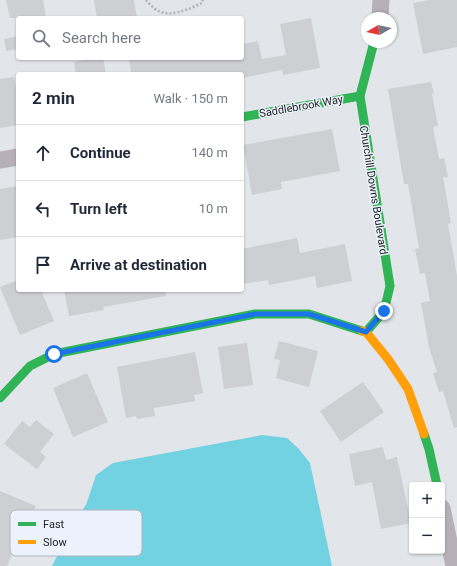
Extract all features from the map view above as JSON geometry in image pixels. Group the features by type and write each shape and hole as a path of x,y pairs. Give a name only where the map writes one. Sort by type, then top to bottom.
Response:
{"street":[{"path":"380,12 381,0"},
{"name":"Churchill Downs Boulevard","path":"366,332 384,311 390,286 360,96 372,48"},
{"name":"Saddlebrook Way","path":"244,117 360,96"},
{"path":"0,160 16,157"},
{"path":"0,398 30,366 54,354 255,314 309,314 366,332 388,359 408,389 429,449 436,482"},
{"path":"444,518 454,566"}],"path":[{"path":"146,0 156,10 167,13 184,11 202,3 203,0"}],"water":[{"path":"262,435 287,438 298,448 310,463 332,566 52,566 57,556 142,556 142,510 82,510 86,505 96,475 113,463"}],"building":[{"path":"6,0 43,0 46,16 16,16 16,18 10,18"},
{"path":"94,0 134,0 137,16 97,16"},
{"path":"429,0 457,0 457,47 423,54 413,3"},
{"path":"311,18 320,68 283,75 282,70 244,78 244,72 131,72 129,60 244,60 244,44 258,41 262,59 286,55 280,24"},
{"path":"16,36 16,49 6,51 4,39"},
{"path":"85,60 103,60 106,72 76,72 74,62"},
{"path":"14,77 16,88 16,125 0,128 0,79"},
{"path":"431,82 438,126 433,127 439,159 444,158 448,177 443,177 451,223 448,224 457,276 457,427 454,428 443,391 439,392 433,373 437,372 429,347 421,303 430,301 425,273 420,274 415,249 419,248 408,184 404,184 388,89"},
{"path":"332,129 340,171 281,182 282,189 252,195 244,145"},
{"path":"16,186 16,237 0,240 0,189"},
{"path":"297,238 300,253 345,244 352,281 317,288 315,276 269,285 268,280 244,284 244,249"},
{"path":"16,281 16,292 42,292 54,321 20,335 0,287"},
{"path":"64,292 165,292 166,296 103,307 104,310 69,316"},
{"path":"279,341 318,351 309,387 276,378 280,360 274,359"},
{"path":"247,343 253,385 224,389 218,347"},
{"path":"195,352 203,393 194,395 195,401 154,408 155,416 137,419 136,416 126,418 117,367"},
{"path":"87,373 108,422 73,437 53,388"},
{"path":"363,382 384,412 341,442 320,411"},
{"path":"36,420 54,434 40,452 46,457 37,469 4,444 22,421 30,427"},
{"path":"383,447 386,460 397,457 409,514 409,523 381,529 372,482 355,486 349,454"},
{"path":"0,491 36,506 34,510 10,510 10,556 11,556 7,566 0,566"}],"traffic: fast":[{"path":"366,332 384,311 390,286 360,96 372,48"},
{"path":"244,117 360,96"},
{"path":"0,398 30,366 54,354 255,314 309,314 362,331"},
{"path":"424,434 436,482"}],"traffic: slow":[{"path":"362,331 366,332 388,359 408,389 424,434"}],"route":[{"path":"54,354 255,314 309,314 366,332 384,311"}]}
